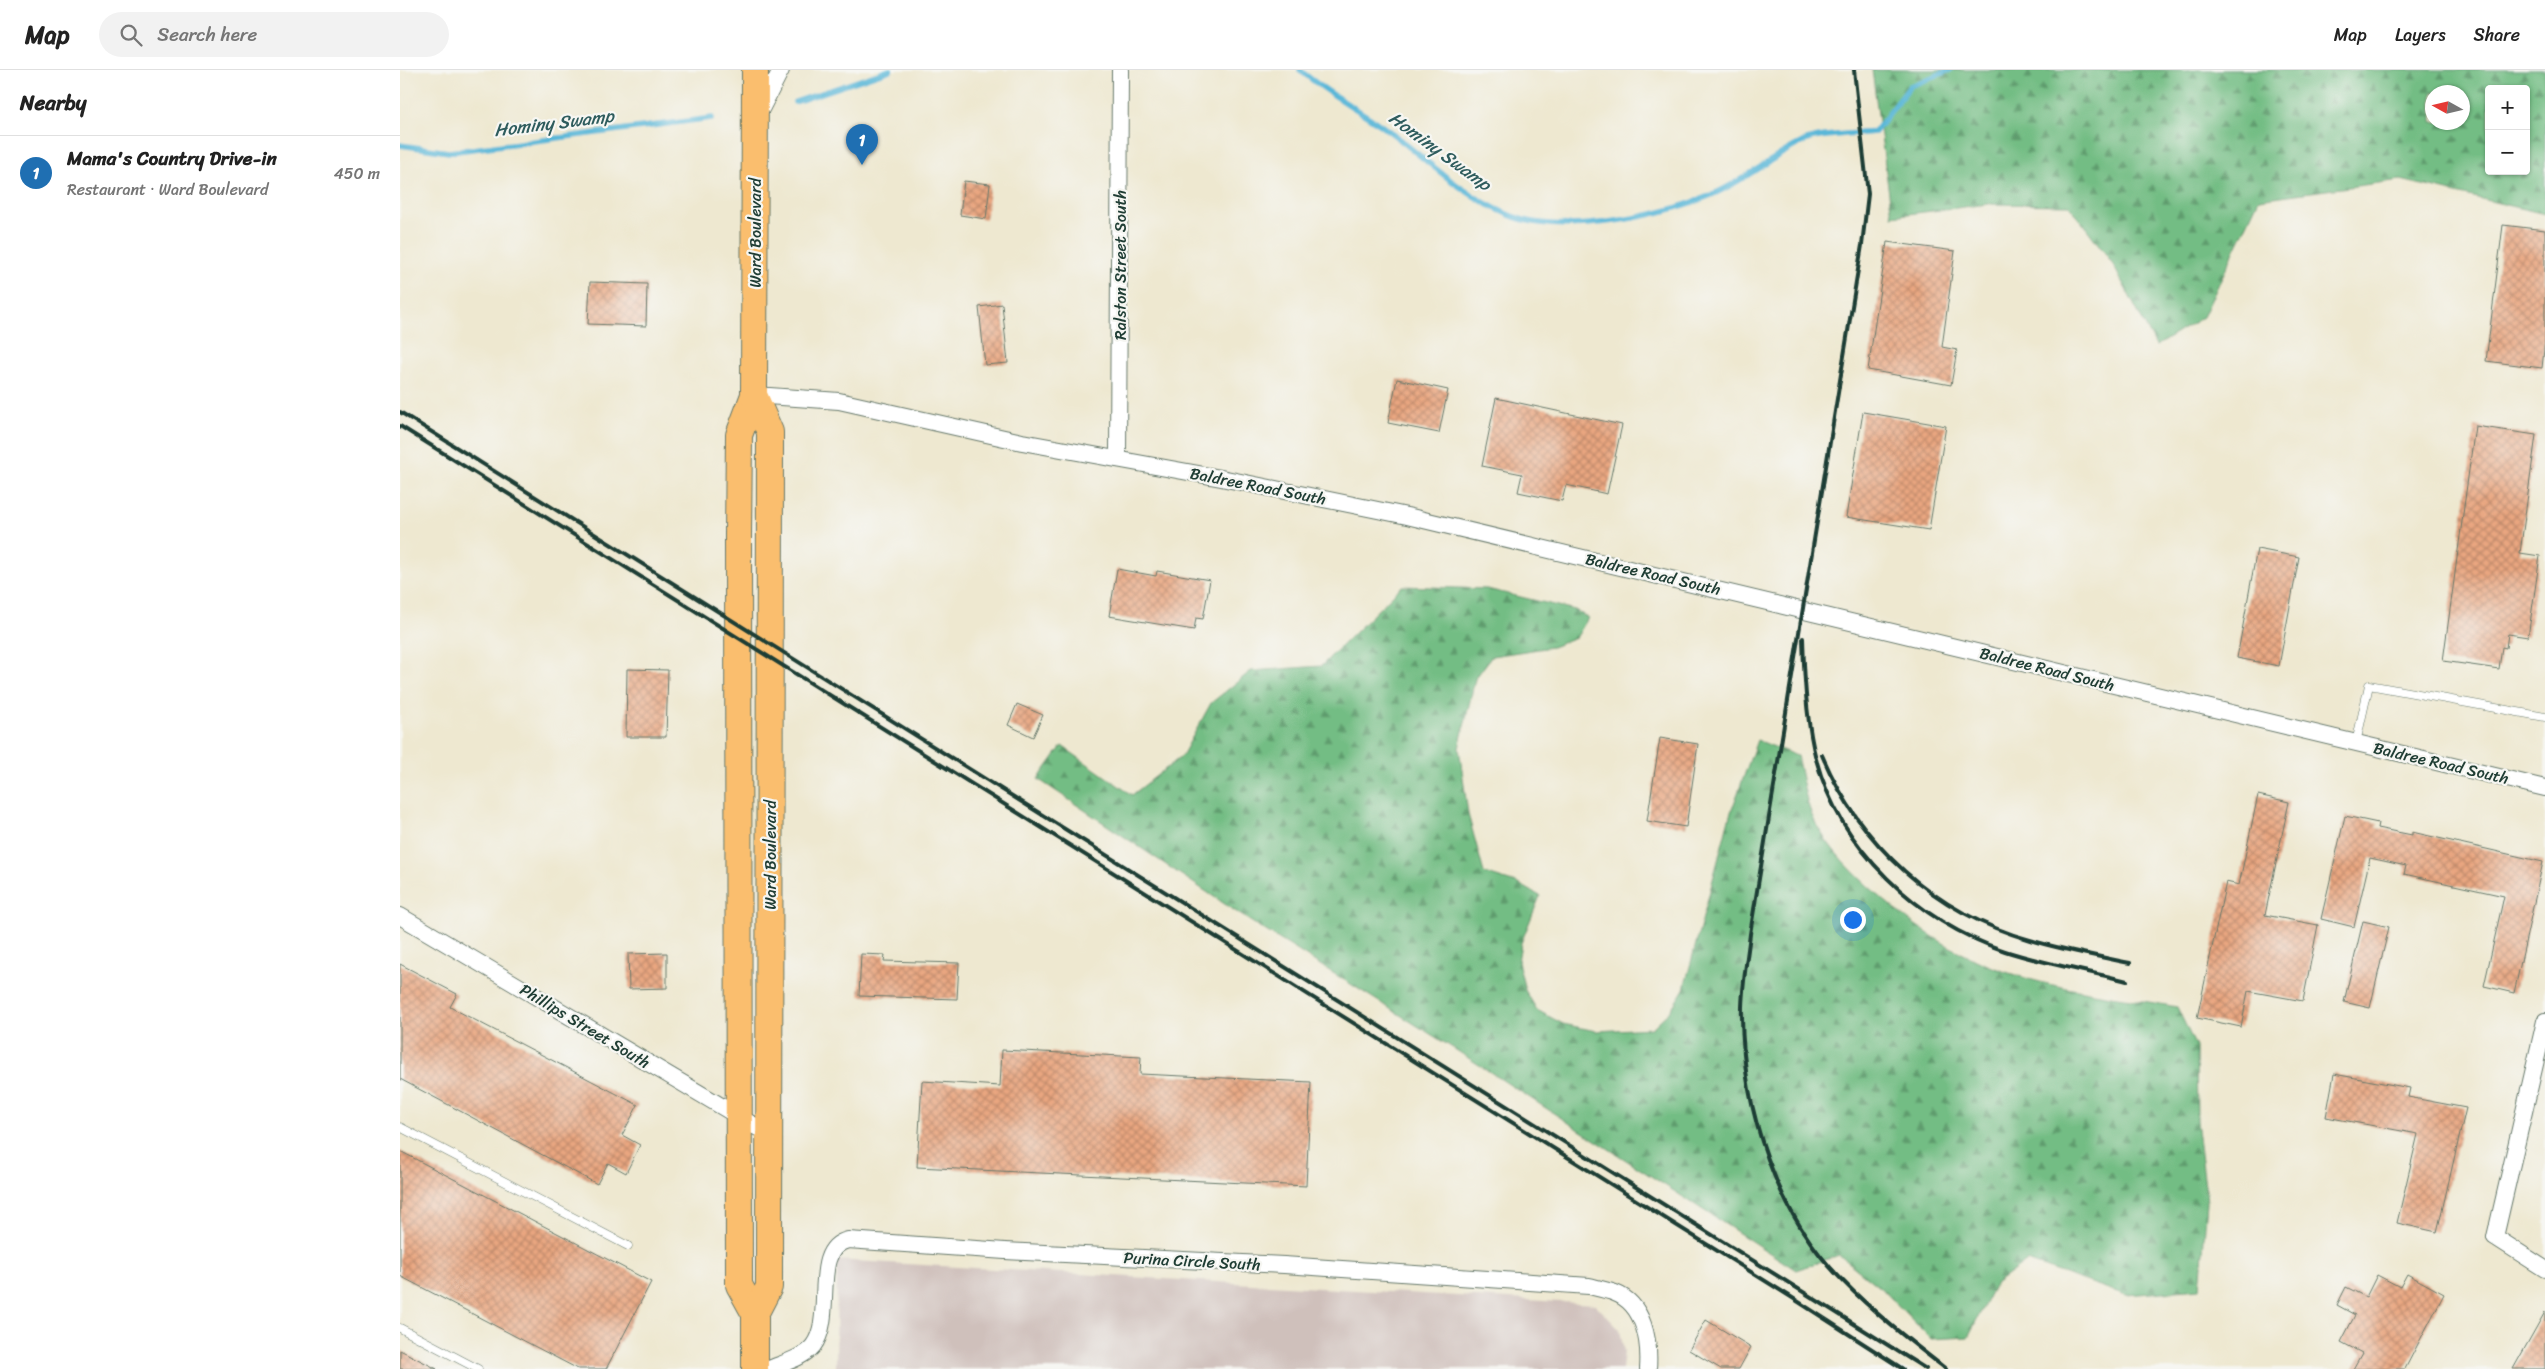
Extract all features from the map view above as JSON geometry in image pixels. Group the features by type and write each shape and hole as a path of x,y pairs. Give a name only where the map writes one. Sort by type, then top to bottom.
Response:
{"highway":[{"name":"Ward Boulevard","path":"754,70 754,395 740,435 739,444 739,1286 755,1314"},
{"name":"Ward Boulevard","path":"754,395 770,432 769,1287 755,1314 755,1369"}],"street":[{"path":"754,121 781,70"},
{"name":"Ralston Street South","path":"1118,460 1120,70"},
{"name":"Baldree Road South","path":"754,395 839,401 1022,442 1230,480 1475,531 2545,788"},
{"name":"Phillips Street South","path":"400,916 770,1135"},
{"path":"2545,1021 2495,1237 2545,1269"},
{"name":"Purina Circle South","path":"769,1369 806,1353 814,1345 824,1317 826,1266 829,1254 840,1242 848,1240 1004,1251 1284,1265 1589,1286 1616,1293 1631,1302 1647,1336 1648,1369"}],"lane":[{"path":"2356,743 2369,685 2545,717"},
{"path":"400,1127 628,1246"},
{"path":"400,1328 478,1369"}],"shaded area":[{"path":"837,1260 1595,1304 1620,1330 1624,1352 1622,1369 836,1369"}],"green space":[{"path":"1872,70 2545,70 2545,214 2401,180 2259,199 2203,317 2156,346 2111,261 2069,205 1988,204 1892,216"},
{"path":"1402,586 1487,589 1575,610 1588,618 1576,638 1552,647 1492,656 1475,679 1459,748 1468,814 1484,873 1519,884 1540,896 1521,943 1518,962 1525,990 1537,1010 1563,1024 1596,1031 1652,1028 1670,1011 1684,989 1730,815 1757,740 1797,756 1809,807 1815,822 1827,842 1851,870 1868,886 1906,918 1937,939 1988,965 2027,979 2069,989 2177,1007 2196,1047 2197,1121 2207,1202 2200,1289 2126,1295 2027,1261 1995,1284 1968,1337 1931,1339 1884,1291 1839,1255 1796,1270 1456,1050 1250,921 1038,779 1062,746 1132,795 1182,756 1211,703 1251,671 1321,666"}],"building":[{"path":"964,181 990,184 986,219 960,215"},
{"path":"2503,225 2545,230 2545,340 2542,368 2486,361"},
{"path":"1887,242 1955,251 1942,347 1957,350 1951,385 1868,370"},
{"path":"590,282 647,284 646,326 588,324"},
{"path":"1002,304 1008,363 985,365 979,307"},
{"path":"1397,379 1448,390 1439,433 1388,423"},
{"path":"1496,398 1622,425 1607,494 1566,485 1562,501 1518,492 1522,474 1482,466"},
{"path":"1863,412 1946,426 1929,530 1846,517"},
{"path":"2475,426 2536,435 2520,553 2540,556 2528,637 2508,634 2506,648 2502,647 2499,669 2443,661"},
{"path":"2257,549 2299,557 2279,666 2237,658"},
{"path":"1117,569 1156,576 1157,571 1210,580 1203,619 1196,618 1194,630 1109,616"},
{"path":"627,669 668,670 666,737 626,737"},
{"path":"1017,704 1043,715 1033,737 1008,725"},
{"path":"1660,738 1698,744 1686,827 1647,821"},
{"path":"2258,795 2289,802 2265,915 2318,925 2303,1001 2248,991 2241,1027 2197,1018 2226,882 2239,885"},
{"path":"2345,816 2378,823 2377,828 2412,835 2412,832 2543,862 2514,993 2484,986 2504,896 2404,874 2406,866 2370,858 2354,927 2321,919"},
{"path":"2363,921 2389,927 2370,1008 2344,1002"},
{"path":"667,953 667,988 629,989 628,954"},
{"path":"861,954 885,955 884,961 959,963 957,999 859,996"},
{"path":"400,964 457,994 450,1007 638,1105 622,1135 640,1145 626,1173 608,1163 597,1184 400,1079"},
{"path":"1002,1050 1141,1057 1140,1074 1311,1082 1306,1186 917,1167 922,1081 1000,1086"},
{"path":"2334,1074 2410,1088 2408,1097 2466,1108 2437,1232 2397,1223 2418,1134 2326,1117"},
{"path":"400,1151 651,1282 606,1369 578,1369 400,1276"},
{"path":"2407,1274 2444,1294 2405,1369 2353,1369 2362,1353 2341,1342 2355,1315 2337,1305 2346,1287 2366,1297 2377,1275 2400,1287"},
{"path":"2545,1312 2545,1369 2513,1369"},
{"path":"1706,1320 1751,1347 1739,1369 1721,1369 1689,1350"},
{"path":"400,1350 437,1369 400,1369"}],"waterway":[{"name":"Hominy Swamp","path":"795,102 890,70"},
{"name":"Hominy Swamp","path":"1300,70 1322,87 1393,134 1476,198 1507,214 1529,221 1553,224 1608,222 1688,204 1722,190 1807,140 1830,135 1875,132 1910,86 1950,70"},
{"name":"Hominy Swamp","path":"400,145 449,152 712,118"}],"railway":[{"path":"1854,70 1868,194 1862,245 1750,934 1742,996 1744,1052 1749,1088 1768,1158 1782,1192 1799,1224 1819,1254 1854,1292 1892,1326 1946,1369"},
{"path":"400,412 1926,1369"},
{"path":"400,426 1903,1369"},
{"path":"1803,638 1810,730 1816,759 1827,792 1843,823 1863,852 1887,878 1913,901 1942,921 1973,938 2020,956 2127,981"},
{"path":"1822,755 1838,788 1857,818 1879,846 1932,893 1963,912 1995,928 2055,947 2130,963"}],"place":[{"name":"Mama's Country Drive-in","path":"862,165"}]}
